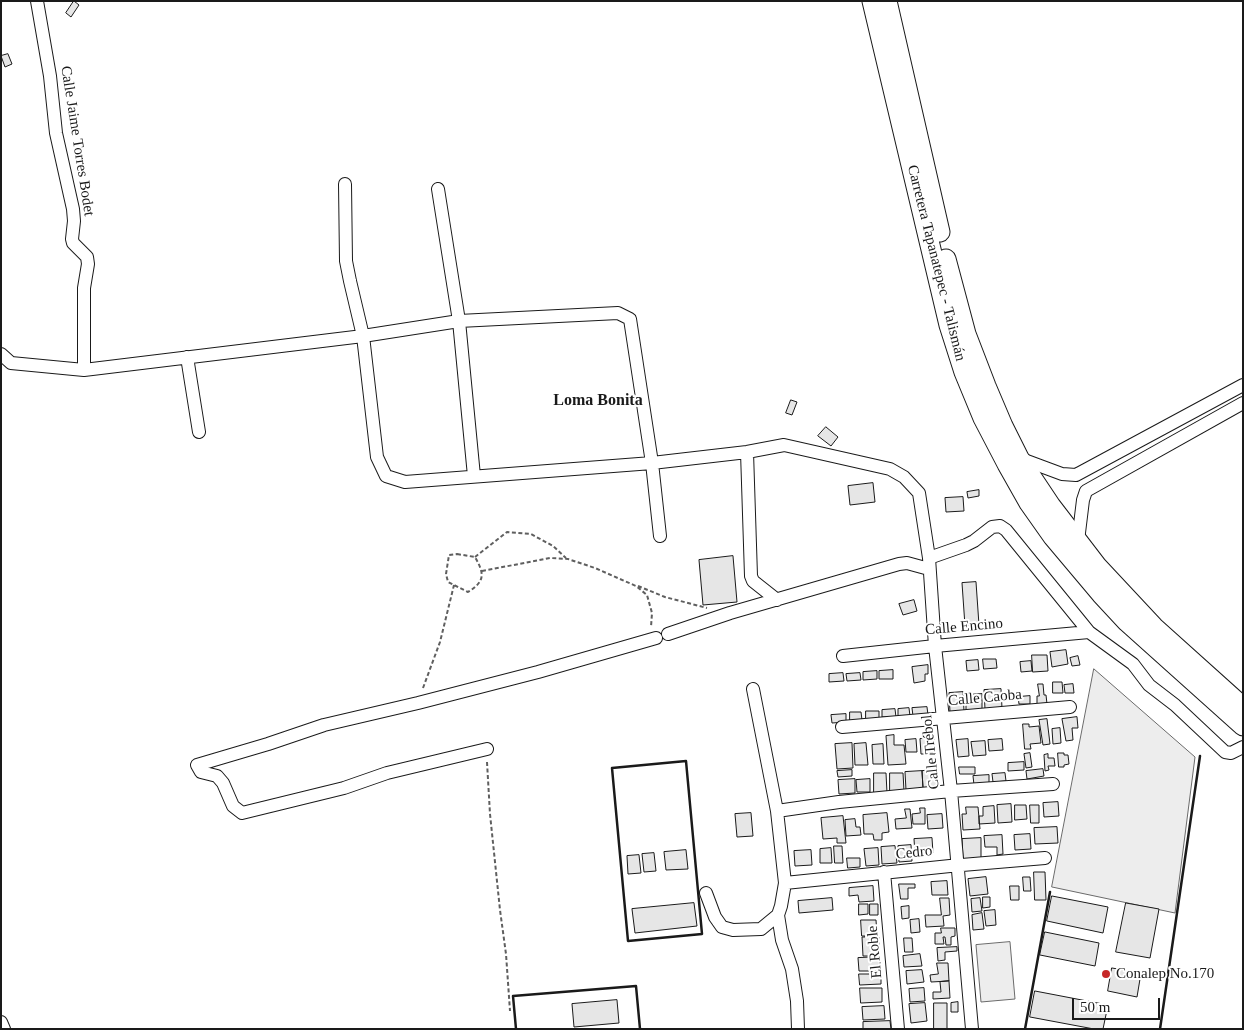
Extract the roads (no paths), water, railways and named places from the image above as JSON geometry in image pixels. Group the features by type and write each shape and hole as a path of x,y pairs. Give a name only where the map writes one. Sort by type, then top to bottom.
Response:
{"highway":[{"name":"Carretera Tapanatepec - Talismán","path":"872,1 948,325 964,372 983,418 1030,503 1053,537 1101,594 1127,622 1243,726"},
{"name":"Carretera Tapanatepec - Talismán","path":"887,1 950,276 966,334 1003,426 1019,458 1051,506 1097,566 1154,627 1243,707"}],"street":[{"name":"Calle Jaime Torres Bodet","path":"37,1 50,76 56,133 73,209 72,239 87,257 88,264 84,288 84,370"},
{"path":"345,184 346,261 363,336 377,457 386,476 405,482 652,463 747,452 753,581 777,600"},
{"path":"438,189 460,321 474,476"},
{"path":"6,359 84,370 363,336 460,321 618,313 630,319 652,463 660,536"},
{"path":"187,357 199,432"},
{"path":"1019,458 1062,474 1076,475 1243,385"},
{"path":"1078,541 1083,500 1086,491 1243,403"},
{"name":"Calle Trébol","path":"747,452 784,445 890,469 904,477 919,493 929,564 935,646 951,791 972,1029"},
{"path":"1076,475 1086,491"},
{"path":"487,749 386,773 344,788 242,813 233,806 223,783 217,776 201,772 197,765 324,725 538,672 899,564 929,564 974,541 992,527 1000,526 1006,530 1089,632 1133,664 1149,685 1175,704 1224,752 1231,753 1243,747"},
{"name":"Calle Encino","path":"843,656 1089,632"},
{"path":"753,689 777,811 785,882 778,915 782,940 792,969 797,1001 798,1029"},
{"name":"Calle Caoba","path":"842,727 1070,707"},
{"path":"777,811 840,802 951,791 1053,784"},
{"name":"Cedro","path":"785,882 1046,858"},
{"name":"El Roble","path":"884,872 898,1029"},
{"path":"706,892 715,917 722,927 733,930 761,929 782,940"},
{"path":"761,929 778,915"},
{"path":"1,1022 4,1029"}],"place":[{"name":"Conalep No.170","path":"1106,974"}],"district":[{"name":"Loma Bonita","path":"598,401"}]}
